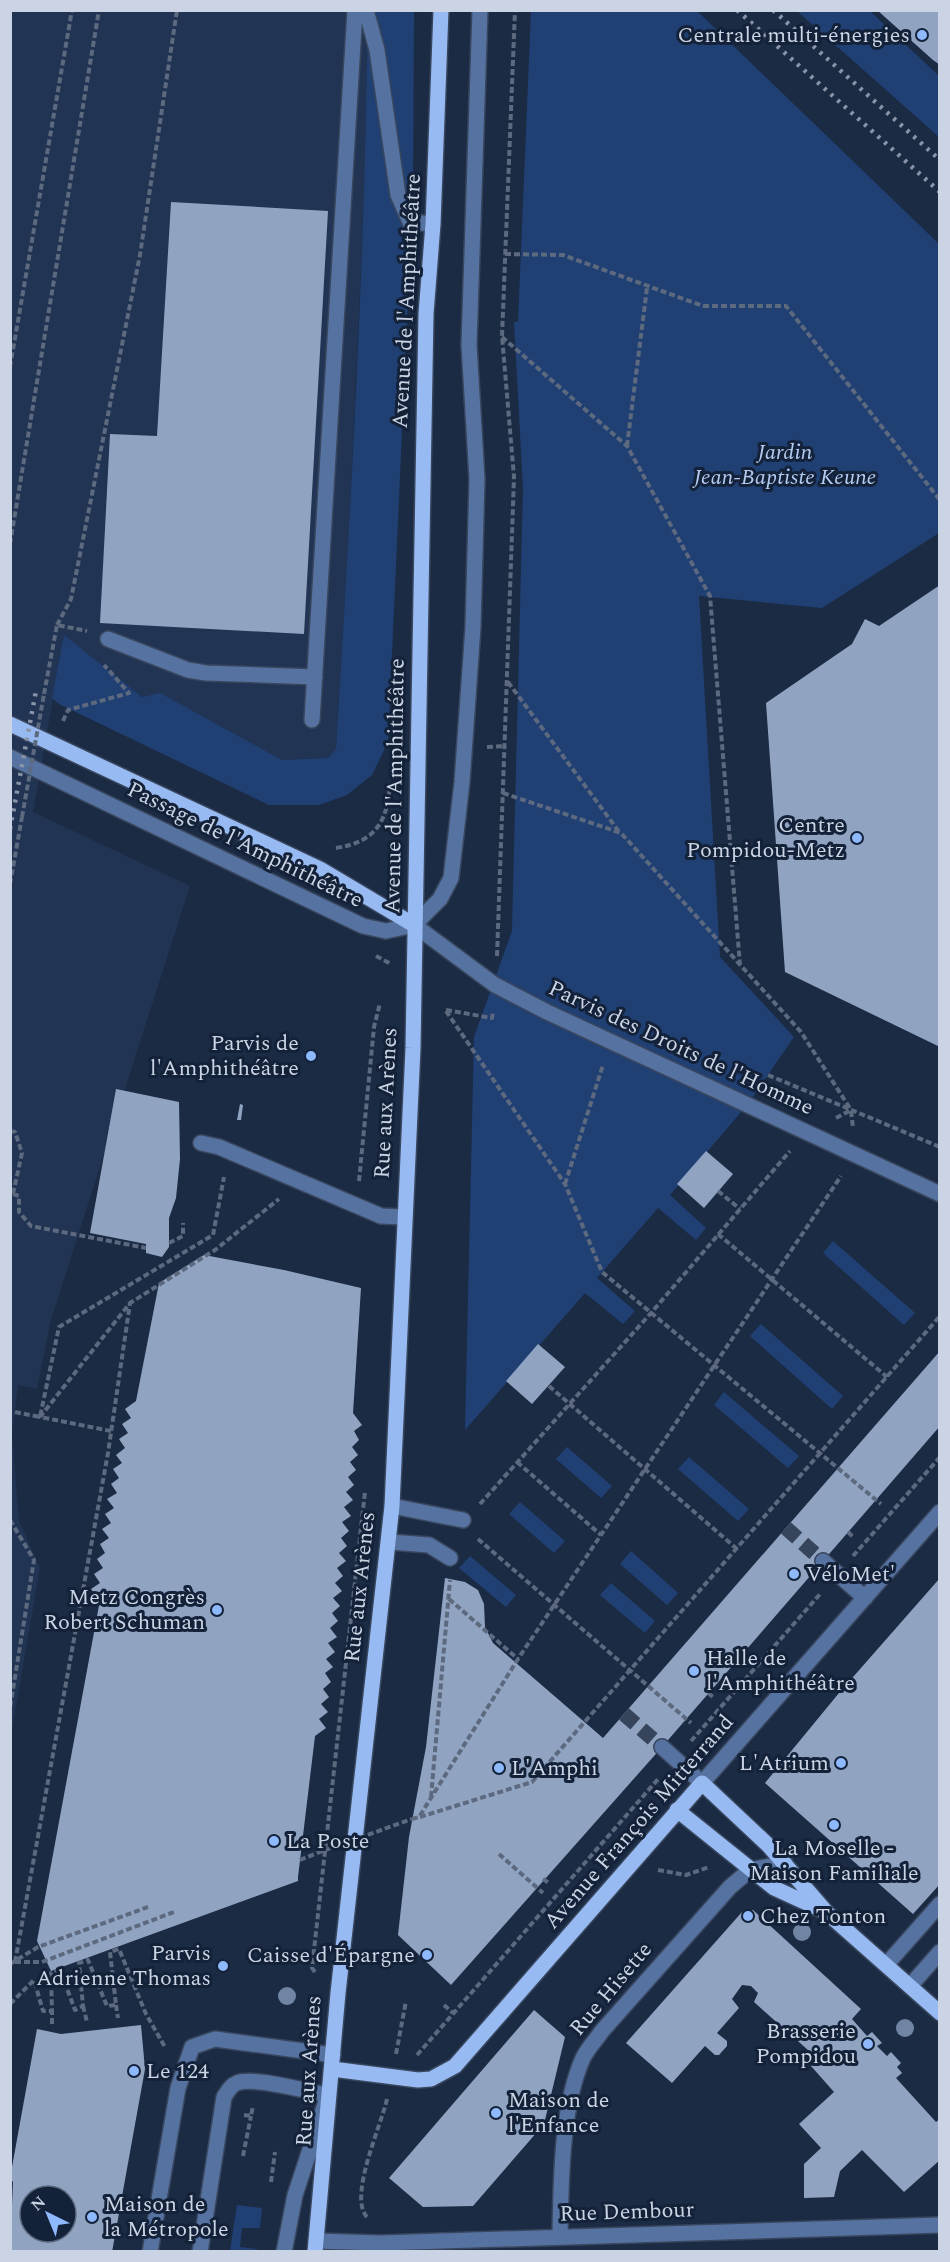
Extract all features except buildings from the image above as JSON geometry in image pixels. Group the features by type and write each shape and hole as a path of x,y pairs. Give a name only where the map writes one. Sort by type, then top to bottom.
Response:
{"main road":[{"name":"Avenue de l'Amphithéâtre","path":"414,925 426,314 434,224 441,10"},
{"name":"Passage de l'Amphithéâtre","path":"10,724 320,869 414,925"},
{"name":"Rue aux Arènes","path":"316,2246 338,1994 390,1542 401,1325 403,1217 413,1048 414,925"},
{"name":"Avenue François Mitterrand","path":"333,2062 391,2076 430,2079 455,2066 702,1783"},
{"path":"702,1783 785,1863 827,1913 939,2013"},
{"path":"677,1810 774,1887 827,1913"}],"street":[{"path":"312,720 355,10"},
{"path":"366,10 377,50 398,195 410,222 434,224"},
{"name":"Avenue de l'Amphithéâtre","path":"414,925 440,899 451,878 465,748 473,627 477,479 469,345 480,10"},
{"path":"100,639 188,670 206,673 315,677"},
{"name":"Passage de l'Amphithéâtre","path":"10,757 363,926 386,931 414,925"},
{"name":"Parvis des Droits de l'Homme","path":"414,925 495,985 939,1194"},
{"path":"201,1143 219,1147 381,1216 403,1217"},
{"path":"392,1506 463,1520"},
{"name":"Avenue François Mitterrand","path":"702,1783 939,1512"},
{"path":"390,1542 429,1545 451,1563"},
{"path":"823,1561 865,1598"},
{"path":"662,1747 702,1783"},
{"name":"Rue Hisette","path":"560,2236 562,2153 575,2085 584,2057 602,2031 729,1887 750,1870 785,1863"},
{"path":"886,1965 939,1904"},
{"path":"909,1986 939,1952"},
{"path":"150,2252 178,2088 192,2047 215,2039 333,2062"},
{"path":"200,2252 224,2097 231,2087 239,2082 257,2082 328,2095 295,2195 284,2252"},
{"name":"Rue Dembour","path":"316,2246 939,2225"}],"path":[{"path":"10,367 72,10"},
{"path":"10,544 99,10"},
{"path":"10,884 57,624 71,599 137,267 177,10"},
{"path":"498,947 514,477 502,336 515,10"},
{"path":"505,254 562,255 647,288 703,306 786,306 939,500"},
{"path":"627,446 647,288"},
{"path":"502,336 627,446 710,596 740,965"},
{"path":"57,624 90,632 100,639"},
{"path":"52,718 63,723 68,710 129,693 102,662"},
{"path":"419,1817 518,1659 855,1155 851,1110 801,1032 621,833 507,681"},
{"path":"31,708 42,713"},
{"path":"465,748 505,746"},
{"path":"328,849 357,845 381,826 389,799 390,778"},
{"path":"503,793 621,833"},
{"path":"373,955 395,966"},
{"path":"495,985 492,1018 446,1010 565,1184 602,1272 881,1504"},
{"path":"356,1206 374,1027 380,1003"},
{"path":"565,1184 612,1041"},
{"path":"768,1075 939,1147"},
{"path":"476,1507 651,1312 806,1131 851,1110"},
{"path":"10,1131 15,1132 22,1153 12,1194 19,1196 19,1212 31,1226 146,1248"},
{"path":"40,1417 58,1327 213,1235 225,1174 235,1177"},
{"path":"718,1191 740,1209"},
{"path":"40,1417 130,1303 215,1250 287,1193"},
{"path":"168,1243 183,1236 183,1223"},
{"path":"718,1234 887,1377"},
{"path":"13,1963 112,1431 130,1303"},
{"path":"300,1860 412,1819 532,1782 939,1316"},
{"path":"549,1386 737,1549"},
{"path":"15,1412 112,1431"},
{"path":"517,1462 601,1535"},
{"path":"338,1994 312,1968 365,1489"},
{"path":"10,1520 34,1560 10,1708"},
{"path":"848,1532 853,1536"},
{"path":"476,1536 691,1723"},
{"path":"431,1797 451,1563"},
{"path":"448,1599 518,1659"},
{"path":"708,1693 713,1697"},
{"path":"499,1854 543,1893"},
{"path":"657,1870 686,1875 714,1865"},
{"path":"543,1879 550,1884"},
{"path":"13,1963 38,1947 148,1907"},
{"path":"13,1963 42,1962 174,1912"},
{"path":"118,2018 111,1952 119,1949 146,2014"},
{"path":"87,2022 83,2007 79,1963 88,1960 107,2006 116,2005"},
{"path":"52,2024 51,1973 60,1970 75,2010 83,2007"},
{"path":"10,2004 34,1980 43,2011 52,2011"},
{"path":"381,2243 379,2224 366,2216 360,2208 360,2188 384,2111 406,2001"},
{"path":"444,2006 453,2013"}],"shaded area":[{"path":"11,11 368,11 367,135 349,531 336,749 328,758 282,760 160,694 142,697 64,636 33,812 190,886 51,1320 37,1389 18,1385 12,1434 19,1521 40,1568 11,1735"}],"green space":[{"path":"368,11 414,11 413,188 388,742 372,775 347,795 319,805 269,805 59,704 52,698 64,635 142,697 160,693 282,760 328,758 336,749 361,288"},
{"name":"Jardin Jean-Baptiste Keune","path":"531,11 697,11 939,244 939,533 822,608 699,596 720,957 794,1037 748,1104 670,1195 706,1228 696,1240 658,1208 597,1278 635,1311 623,1324 585,1293 465,1430 474,1037 512,931 523,488 514,322 518,322"},
{"path":"797,11 870,11 939,76 939,137"},
{"path":"833,1241 915,1313 904,1325 823,1253"},
{"path":"761,1324 843,1396 832,1409 750,1336"},
{"path":"724,1392 799,1456 788,1468 714,1405"},
{"path":"567,1447 612,1486 601,1498 556,1459"},
{"path":"689,1457 749,1509 738,1521 678,1469"},
{"path":"520,1502 565,1541 554,1553 509,1514"},
{"path":"631,1551 678,1593 667,1605 620,1564"},
{"path":"470,1556 516,1595 506,1607 459,1568"},
{"path":"611,1583 655,1621 645,1633 600,1595"},
{"path":"237,2205 262,2208 260,2228 242,2228 240,2247 257,2249 257,2251 230,2251"}],"tunnel":[{"path":"786,1528 823,1561"},
{"path":"624,1714 662,1747"}],"railway":[{"path":"737,10 940,192"},
{"path":"773,10 940,160"},
{"path":"10,829 36,691"}],"place":[{"name":"Centrale multi-énergies","path":"922,35"},
{"name":"Centre Pompidou-Metz","path":"857,838"},
{"name":"Parvis de l'Amphithéâtre","path":"311,1056"},
{"name":"VéloMet'","path":"794,1574"},
{"name":"Metz Congrès Robert Schuman","path":"217,1610"},
{"name":"Halle de l'Amphithéâtre","path":"694,1671"},
{"name":"L'Atrium","path":"841,1763"},
{"name":"L'Amphi","path":"499,1768"},
{"name":"La Moselle - Maison Familiale","path":"834,1825"},
{"name":"La Poste","path":"274,1841"},
{"name":"Chez Tonton","path":"748,1916"},
{"name":"Caisse d'Épargne","path":"427,1955"},
{"name":"Parvis Adrienne Thomas","path":"223,1966"},
{"name":"Brasserie Pompidou","path":"868,2044"},
{"name":"Le 124","path":"134,2071"},
{"name":"Maison de l'Enfance","path":"496,2113"},
{"name":"Maison de la Métropole","path":"92,2217"}]}
